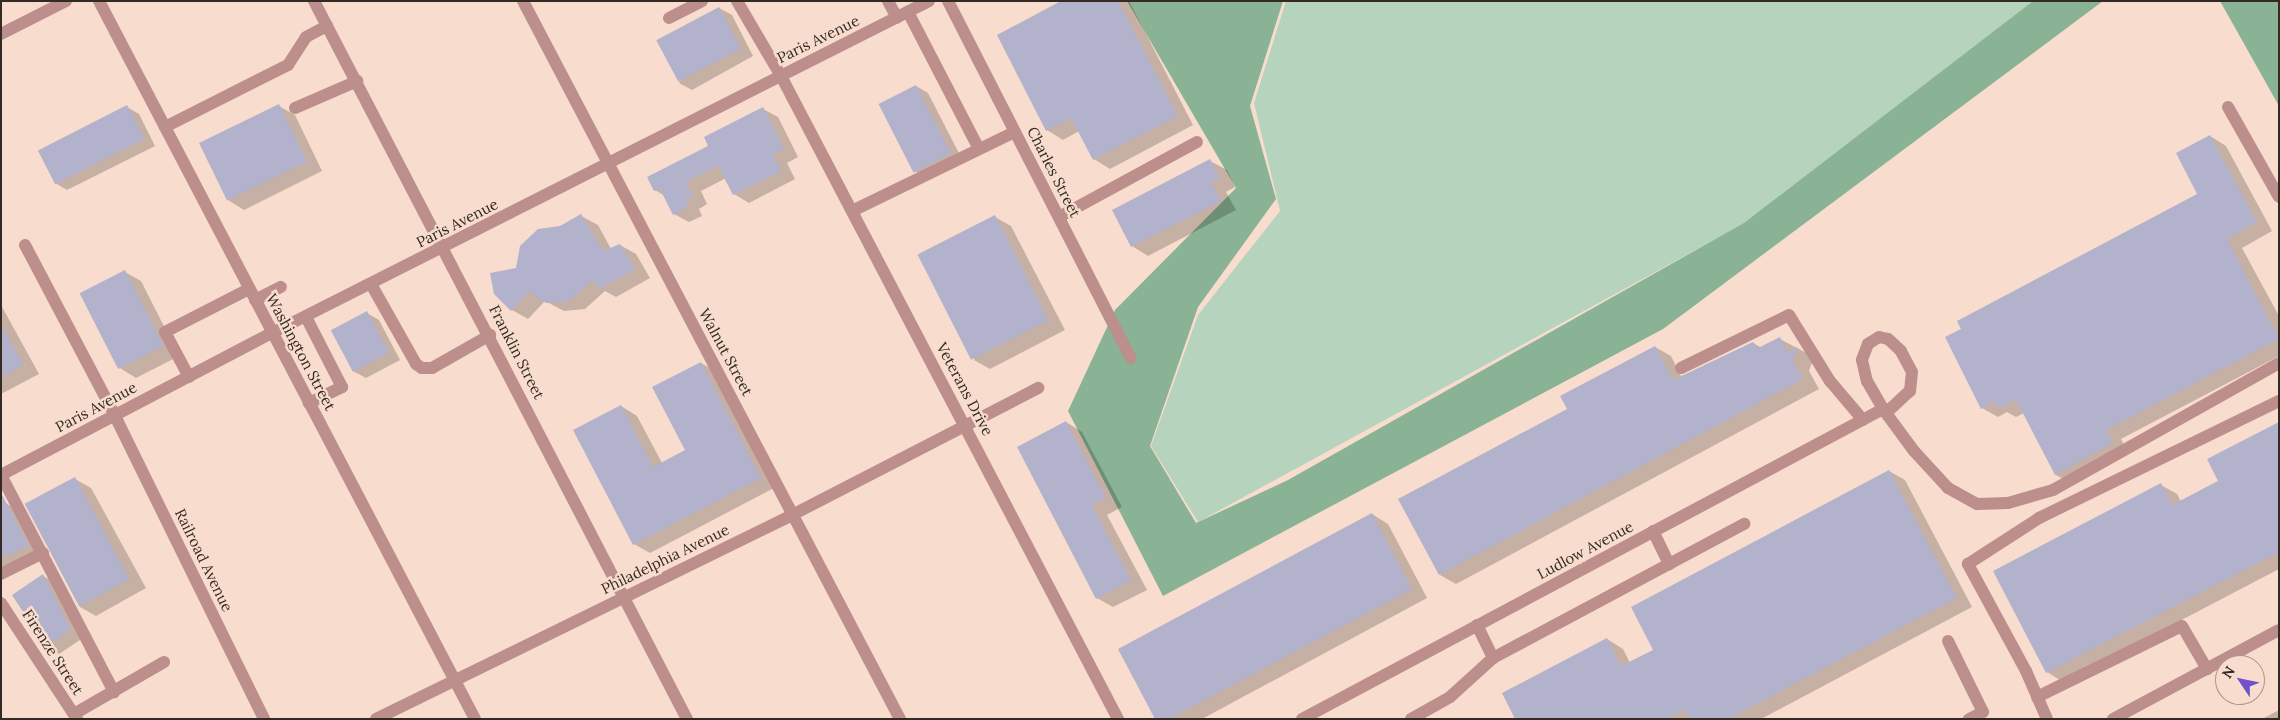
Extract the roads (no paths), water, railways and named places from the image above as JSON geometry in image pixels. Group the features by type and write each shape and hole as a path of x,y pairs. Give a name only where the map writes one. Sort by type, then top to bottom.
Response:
{"street":[{"path":"1,34 66,1"},
{"name":"Washington Street","path":"98,1 475,719"},
{"name":"Franklin Street","path":"314,1 445,247 687,719"},
{"name":"Walnut Street","path":"523,1 900,719"},
{"path":"669,18 702,1"},
{"name":"Veterans Drive","path":"737,1 780,76 967,426 1118,719"},
{"path":"888,1 902,15 979,149"},
{"name":"Paris Avenue","path":"1,475 272,334 929,1"},
{"name":"Charles Street","path":"948,1 1131,358"},
{"path":"165,127 288,65 306,37 327,26"},
{"path":"295,108 356,81"},
{"path":"2228,107 2279,196"},
{"path":"852,211 1015,132"},
{"path":"1059,217 1197,142"},
{"name":"Railroad Avenue","path":"25,245 115,416 264,719"},
{"path":"372,284 416,364 422,368 432,368 490,335"},
{"path":"255,300 281,287"},
{"path":"189,377 165,332 249,288"},
{"path":"1681,368 1789,315 1830,382 1863,420"},
{"path":"306,317 342,387 309,404"},
{"name":"Ludlow Avenue","path":"1302,719 1653,531 1863,420 1884,411 1910,391 1912,372 1901,351 1888,339 1879,337 1868,344 1862,360 1868,382 1884,411"},
{"path":"1884,411 1914,451 1948,488 1977,504 2008,503 2053,490 2279,363"},
{"name":"Philadelphia Avenue","path":"376,719 794,514 1038,388"},
{"path":"2047,719 1968,564 2038,518 2279,401"},
{"path":"1,475 114,692"},
{"path":"1411,719 1479,674 1493,658 1744,524"},
{"path":"1653,531 1669,564"},
{"path":"1,574 42,553"},
{"name":"Firenze Street","path":"1,603 5,617 76,717"},
{"path":"1477,625 1493,658"},
{"path":"2037,697 2182,626 2207,669"},
{"path":"2113,719 2279,630"},
{"path":"1948,641 1983,712 1969,719"},
{"path":"76,717 164,662"}]}
